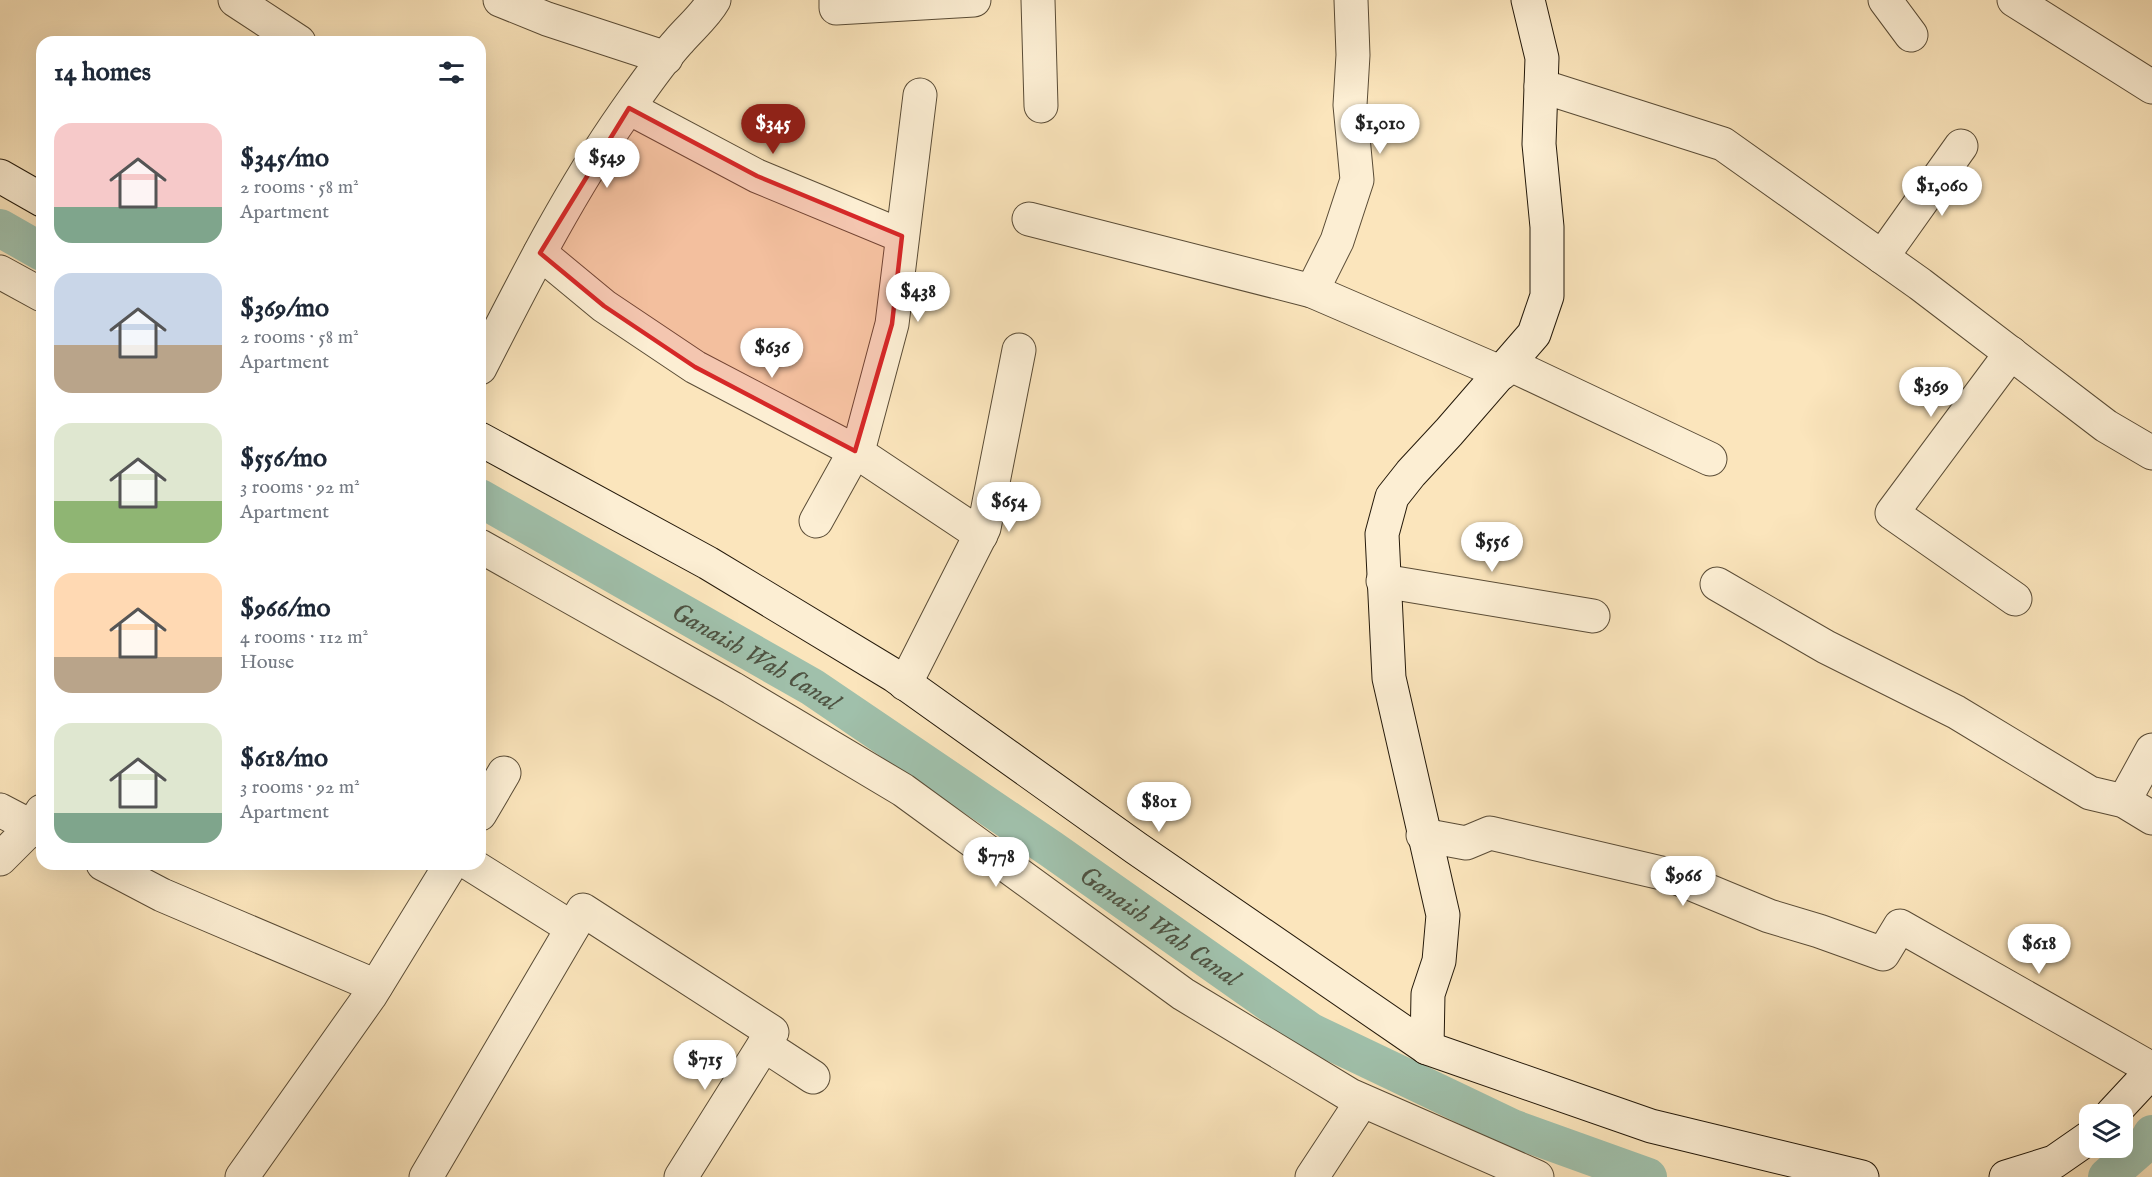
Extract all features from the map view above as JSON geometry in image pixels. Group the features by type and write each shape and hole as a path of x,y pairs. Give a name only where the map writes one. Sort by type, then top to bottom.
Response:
{"street":[{"path":"235,0 290,36"},
{"path":"500,0 547,19 666,58"},
{"path":"486,357 564,209 629,108 677,43 708,10 714,0"},
{"path":"836,0 836,8 974,0"},
{"path":"1038,0 1041,106"},
{"path":"1312,291 1337,241 1357,180 1350,105 1353,55 1351,0"},
{"path":"1427,1048 1428,994 1439,961 1443,915 1389,678 1382,534 1392,496 1505,369 1533,334 1547,296 1547,227 1539,144 1542,58 1528,0"},
{"path":"1885,0 1911,34"},
{"path":"2013,0 2152,87"},
{"path":"1541,86 1723,144 1882,258 2106,426 2152,453"},
{"path":"816,521 861,440 892,324 920,95"},
{"path":"629,108 757,176 902,236"},
{"path":"1882,258 1961,146"},
{"path":"0,177 36,197"},
{"path":"1029,219 1312,291 1505,369 1710,459"},
{"path":"540,253 604,306 695,367 855,451 981,535"},
{"path":"0,272 36,292"},
{"path":"905,684 984,528 1019,350"},
{"path":"2011,353 1892,513 2015,599"},
{"path":"486,442 708,563 905,684 1136,848 1427,1048 1650,1126 1863,1177"},
{"path":"486,549 722,682 903,790 1183,994 1362,1101 1536,1177"},
{"path":"1383,581 1593,616"},
{"path":"1717,584 1826,647 1956,712 2090,793 2124,801 2152,818"},
{"path":"2124,801 2152,750"},
{"path":"486,804 504,773"},
{"path":"0,810 36,822"},
{"path":"0,859 36,826"},
{"path":"1423,835 1466,843 1490,833 1670,875 1769,916 1883,954 1900,926 2152,1070 2121,1104"},
{"path":"114,870 162,895 376,986"},
{"path":"242,1177 376,986 447,870"},
{"path":"480,870 572,928"},
{"path":"426,1177 468,1102 583,910 772,1032 681,1177"},
{"path":"764,1045 813,1077"},
{"path":"1312,1177 1362,1101"},
{"path":"2006,1177 2054,1162 2079,1145"}],"highlighted area":[{"path":"629,108 757,176 902,236 892,324 855,451 695,367 604,306 540,253"}],"waterway":[{"name":"Ganaish Wah Canal","path":"0,228 36,249"},
{"name":"Ganaish Wah Canal","path":"486,501 812,687 1051,849 1311,1032 1512,1128 1648,1177"},
{"name":"Ganaish Wah Canal","path":"2107,1177 2149,1140 2152,1134"}]}
